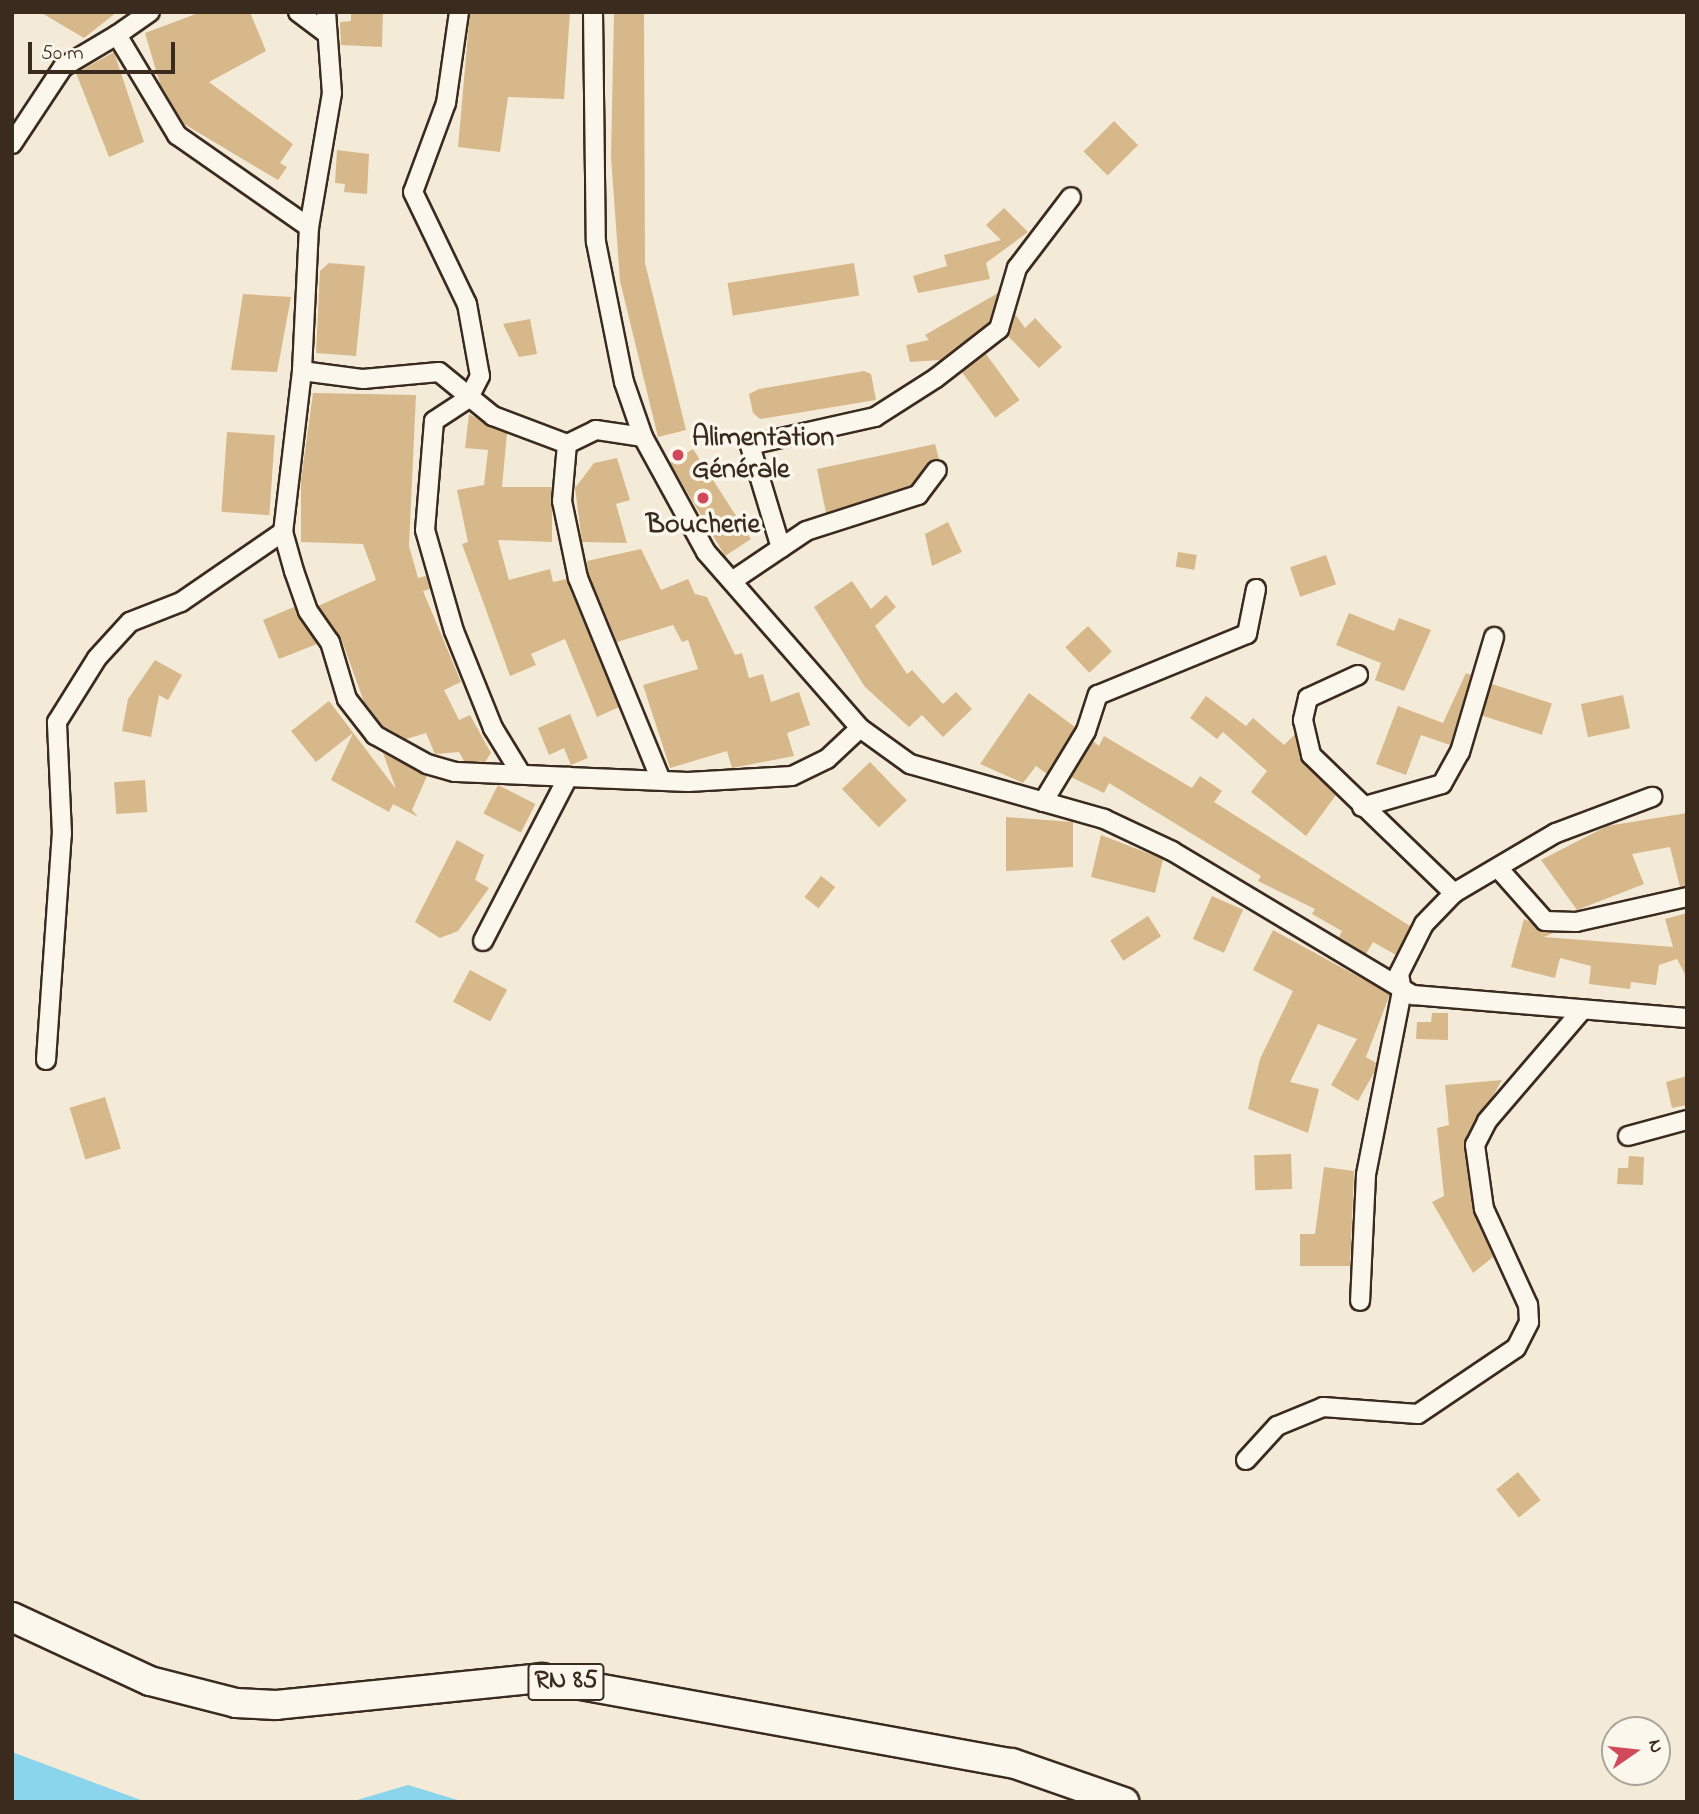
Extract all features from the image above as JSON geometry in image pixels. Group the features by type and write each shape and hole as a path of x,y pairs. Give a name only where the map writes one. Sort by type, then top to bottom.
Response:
{"main road":[{"name":"RN 85","path":"12,1617 150,1681 236,1703 542,1678 1012,1763 1124,1802"}],"street":[{"path":"12,144 63,67 150,12"},
{"path":"298,12 326,33"},
{"path":"326,12 332,93 309,227 302,371 283,532 308,611 330,642 347,699 368,728 427,764 481,776 520,772 568,777 661,780 792,776 827,759 860,728"},
{"path":"458,12 446,103 413,192 467,304 480,376 469,398 438,415 431,432 429,561 493,728 520,772"},
{"path":"593,12 596,242 624,383 643,437 706,552 860,728 910,764 954,782 1104,819 1172,851 1402,991 1687,1018"},
{"path":"117,35 177,135 309,227"},
{"path":"781,548 750,445 875,417 947,369 999,329 1017,268 1071,197"},
{"path":"302,371 363,379 439,372 469,398 519,429 567,444 596,430 643,437"},
{"path":"567,444 568,542 661,780"},
{"path":"732,581 806,531 918,495 937,470"},
{"path":"46,1060 62,834 58,722 97,658 130,622 181,601 283,532"},
{"path":"1043,802 1086,731 1098,695 1234,642 1252,624 1256,589"},
{"path":"1362,807 1442,784 1460,752 1494,637"},
{"path":"1358,675 1308,698 1303,720 1311,755 1454,893"},
{"path":"483,941 568,777"},
{"path":"1360,1301 1366,1175 1402,991 1399,974 1416,937 1436,906 1454,893 1597,813 1652,797"},
{"path":"1498,868 1545,921 1576,922 1687,897"},
{"path":"1246,1460 1277,1426 1323,1407 1418,1414 1516,1348 1529,1322 1528,1305 1484,1209 1475,1145 1487,1121 1583,1010"},
{"path":"1628,1136 1687,1121"}],"water":[{"path":"12,1752 146,1802 12,1802"},
{"path":"408,1785 464,1802 350,1802"}],"building":[{"path":"40,12 117,12 84,38"},
{"path":"201,12 250,12 266,51 209,82 293,144 280,163 287,167 278,180 184,124 160,84 145,33"},
{"path":"351,12 383,12 382,47 341,45 340,22 351,21"},
{"path":"470,12 570,12 564,99 508,97 500,152 458,147"},
{"path":"614,12 644,12 645,263 686,430 658,437 620,281 611,157"},
{"path":"114,52 144,142 109,157 76,73"},
{"path":"1114,121 1138,145 1108,175 1084,151"},
{"path":"337,150 369,154 367,194 344,192 345,184 335,183"},
{"path":"1004,208 1028,232 986,263 990,279 918,293 913,276 947,266 944,255 1001,240 986,225"},
{"path":"329,263 365,266 356,356 316,353 320,271"},
{"path":"854,263 859,296 733,316 728,283"},
{"path":"998,293 989,322 940,360 910,362 906,345 929,340 925,335"},
{"path":"243,294 291,297 277,372 231,370"},
{"path":"1015,314 1025,328 1035,318 1062,347 1039,368 1008,336"},
{"path":"530,319 537,354 519,357 503,324"},
{"path":"986,354 1020,400 995,418 962,372"},
{"path":"864,371 871,374 876,400 760,419 753,413 749,394 759,389"},
{"path":"313,393 416,395 409,546 418,578 426,576 430,589 423,591 461,682 444,690 459,720 470,715 491,753 485,762 464,761 459,752 435,754 426,733 406,739 383,726 364,702 341,638 318,606 376,580 363,544 301,542 301,480"},
{"path":"469,414 507,433 502,487 552,487 552,542 498,540 509,580 550,569 553,582 566,579 619,707 597,717 565,639 531,654 536,665 510,676 462,544 468,542 457,490 484,485 488,450 465,448"},
{"path":"227,432 275,435 269,515 221,512"},
{"path":"935,444 939,459 911,485 826,513 817,469"},
{"path":"693,449 751,539 725,556 670,463"},
{"path":"617,458 630,500 616,504 627,543 582,542 575,488 594,463"},
{"path":"948,522 962,552 932,566 925,534"},
{"path":"641,549 661,590 688,579 695,594 707,597 735,655 742,653 749,678 763,674 771,702 799,692 810,725 787,733 794,756 732,768 727,751 670,768 643,685 698,669 688,640 682,642 673,625 617,642 588,573 587,561"},
{"path":"1178,552 1197,555 1194,570 1176,567"},
{"path":"1326,555 1336,584 1300,597 1290,567"},
{"path":"852,581 871,609 886,595 896,607 875,626 907,674 912,670 943,704 956,692 972,709 943,737 922,715 909,727 865,687 814,607"},
{"path":"294,607 317,644 279,659 263,620"},
{"path":"1349,613 1394,631 1399,618 1431,630 1404,691 1375,680 1381,663 1336,645"},
{"path":"1088,626 1112,652 1089,673 1065,647"},
{"path":"155,660 182,675 168,700 159,695 151,737 122,731 128,699"},
{"path":"1466,673 1471,675 1450,745 1421,735 1406,775 1376,764 1398,706 1443,723"},
{"path":"1492,684 1552,703 1542,735 1482,715"},
{"path":"1029,693 1075,727 1047,774 1036,766 1023,783 980,764"},
{"path":"1623,695 1630,728 1588,737 1581,704"},
{"path":"1206,696 1246,726 1253,718 1284,745 1295,734 1303,763 1336,795 1306,836 1251,792 1267,771 1223,732 1217,739 1190,718"},
{"path":"329,701 396,789 383,753 427,776 412,810 418,817 393,804 389,812 331,780 353,733 316,762 291,731"},
{"path":"570,714 588,758 571,765 564,748 549,755 538,728"},
{"path":"1104,736 1192,788 1200,776 1222,791 1214,802 1410,926 1396,955 1373,942 1366,954 1339,937 1342,931 1312,914 1315,909 1258,881 1261,876 1109,783 1104,793 1071,777 1093,741 1099,746"},
{"path":"870,762 907,800 879,827 842,789"},
{"path":"145,780 147,812 116,814 114,782"},
{"path":"498,785 535,804 521,833 483,814"},
{"path":"1687,813 1687,886 1680,887 1670,847 1632,854 1644,884 1577,910 1541,860 1607,826"},
{"path":"1006,817 1073,822 1073,867 1006,871"},
{"path":"1101,835 1163,859 1155,893 1091,877"},
{"path":"457,840 484,855 475,880 489,888 458,931 440,938 415,922"},
{"path":"821,876 835,887 819,908 804,897"},
{"path":"1212,896 1243,910 1224,953 1193,939"},
{"path":"1687,913 1687,978 1677,959 1659,965 1656,985 1631,982 1630,989 1589,984 1591,966 1560,958 1555,978 1511,967 1524,919 1553,933 1544,937 1673,947 1665,919"},
{"path":"1148,916 1161,936 1123,961 1110,941"},
{"path":"1273,930 1390,994 1366,1057 1376,1063 1375,1071 1358,1101 1331,1085 1357,1039 1318,1024 1290,1082 1319,1089 1308,1133 1248,1109 1260,1059 1293,991 1253,970"},
{"path":"470,970 507,990 490,1022 453,1002"},
{"path":"1432,1013 1448,1013 1448,1040 1416,1039 1417,1022 1431,1022"},
{"path":"1687,1076 1687,1105 1672,1108 1666,1082"},
{"path":"1502,1080 1464,1146 1473,1211 1493,1257 1473,1273 1432,1202 1444,1196 1437,1128 1449,1125 1445,1085"},
{"path":"105,1097 121,1149 85,1159 70,1108"},
{"path":"1291,1154 1292,1189 1255,1190 1254,1155"},
{"path":"1629,1156 1644,1157 1643,1185 1617,1184 1618,1168 1628,1168"},
{"path":"1324,1167 1354,1171 1350,1266 1300,1266 1300,1234 1315,1234"},
{"path":"1518,1472 1541,1500 1519,1518 1496,1490"}],"place":[{"name":"Alimentation Générale","path":"678,455"},
{"name":"Boucherie","path":"703,498"}]}
